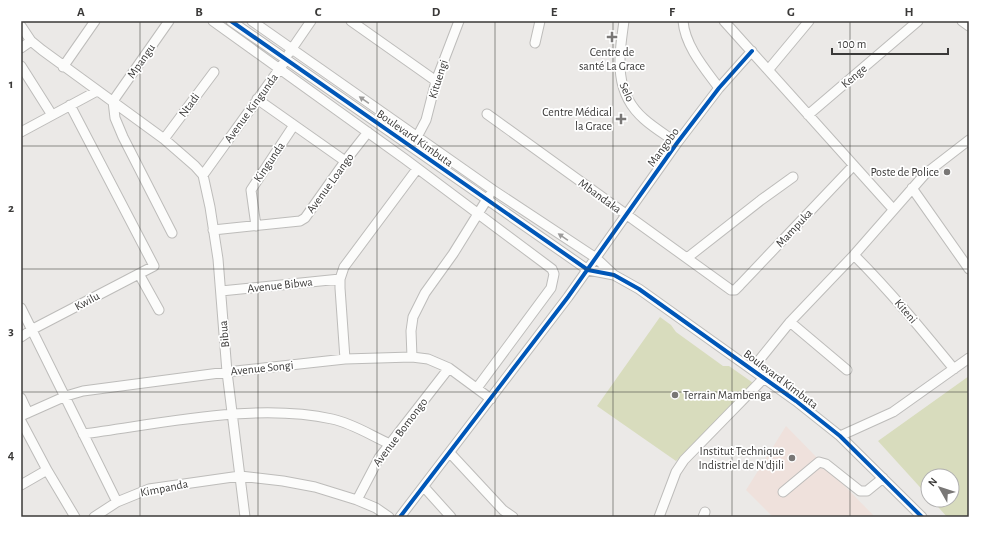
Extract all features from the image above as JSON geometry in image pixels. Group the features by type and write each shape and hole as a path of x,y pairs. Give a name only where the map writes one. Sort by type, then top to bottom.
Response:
{"street":[{"path":"63,67 95,21"},
{"name":"Mpangu","path":"114,101 169,21"},
{"path":"213,21 368,132 552,269 554,274 551,288 477,388"},
{"name":"Boulevard Kimbuta","path":"230,21 588,270"},
{"name":"Boulevard Kimbuta","path":"252,21 493,190 596,258 614,276 638,289 752,369 840,436 922,517"},
{"name":"Avenue Kingunda","path":"203,175 286,60 311,21"},
{"path":"351,21 436,81"},
{"name":"Kituengi","path":"417,137 426,120 436,81 459,21"},
{"path":"535,43 540,21"},
{"name":"Selo","path":"624,21 619,52 619,70 626,94 644,119 677,143"},
{"path":"683,21 686,36 702,64 719,88"},
{"path":"724,21 769,69 853,166 893,209"},
{"path":"769,69 809,21"},
{"name":"Kenge","path":"808,115 918,21"},
{"path":"962,21 969,26"},
{"path":"21,26 31,41 63,67 114,101 164,139 203,175"},
{"path":"21,48 31,41"},
{"name":"Mangobo","path":"400,517 588,270 677,143 719,88 752,51"},
{"path":"21,66 52,115"},
{"name":"Ntadi","path":"164,139 214,72"},
{"path":"21,132 97,90"},
{"path":"257,99 345,161"},
{"path":"114,101 115,118 123,137 172,233"},
{"name":"Kwilu","path":"21,337 33,329 154,266 70,105"},
{"name":"Mbandaka","path":"486,114 731,290 734,290"},
{"name":"Kingunda","path":"256,226 251,190 294,125"},
{"name":"Avenue Loango","path":"213,230 256,226 300,220 304,218 368,132"},
{"path":"752,369 790,322 854,255 912,188 937,164 969,141"},
{"name":"Mampuka","path":"734,290 853,166"},
{"path":"345,359 340,278 344,268 417,169"},
{"name":"Bibua","path":"203,175 213,230 221,291 227,372 245,517"},
{"path":"687,258 793,177"},
{"path":"912,188 969,269"},
{"path":"412,357 411,330 414,317 425,293 493,190"},
{"name":"Kiteni","path":"854,255 888,290 954,370"},
{"path":"588,270 614,276"},
{"path":"139,274 159,310"},
{"name":"Avenue Bibwa","path":"221,291 340,278"},
{"path":"21,308 33,329 117,502"},
{"path":"790,322 847,370"},
{"name":"Avenue Songi","path":"66,396 83,391 227,372 345,359 412,357 428,358 449,368 490,399"},
{"path":"840,436 893,412 969,358"},
{"name":"Avenue Bomongo","path":"356,500 379,458 449,368"},
{"path":"659,517 680,466 764,378"},
{"path":"21,398 24,414 66,396"},
{"path":"83,434 233,414 279,413 333,419 390,444"},
{"path":"21,421 47,470 75,517"},
{"path":"450,453 503,510 513,517"},
{"path":"783,492 819,462 826,464 860,491 867,491 883,478"},
{"path":"21,485 47,470"},
{"name":"Kimpanda","path":"94,517 117,502 149,489 240,476 302,484 356,500 376,508 389,517"},
{"path":"424,487 451,517"}],"shaded area":[{"name":"Institut Technique Indistriel de N'djili","path":"786,426 875,517 773,517 746,490"}],"green space":[{"name":"Terrain Mambenga","path":"660,317 671,325 676,332 723,366 729,366 756,385 676,461 597,406"},
{"path":"969,376 969,517 947,517 939,508 960,508 960,468 920,468 920,487 878,441"}],"cycle path":[{"path":"231,21 588,270 614,275 639,289 796,401 840,436 922,517"},
{"path":"400,517 568,297 677,143 719,88 752,51"}],"place":[{"name":"Centre de santé La Grace","path":"612,37"},
{"name":"Centre Médical la Grace","path":"621,119"},
{"name":"Poste de Police","path":"947,172"},
{"name":"Terrain Mambenga","path":"675,395"},
{"name":"Institut Technique Indistriel de N'djili","path":"792,458"}]}
